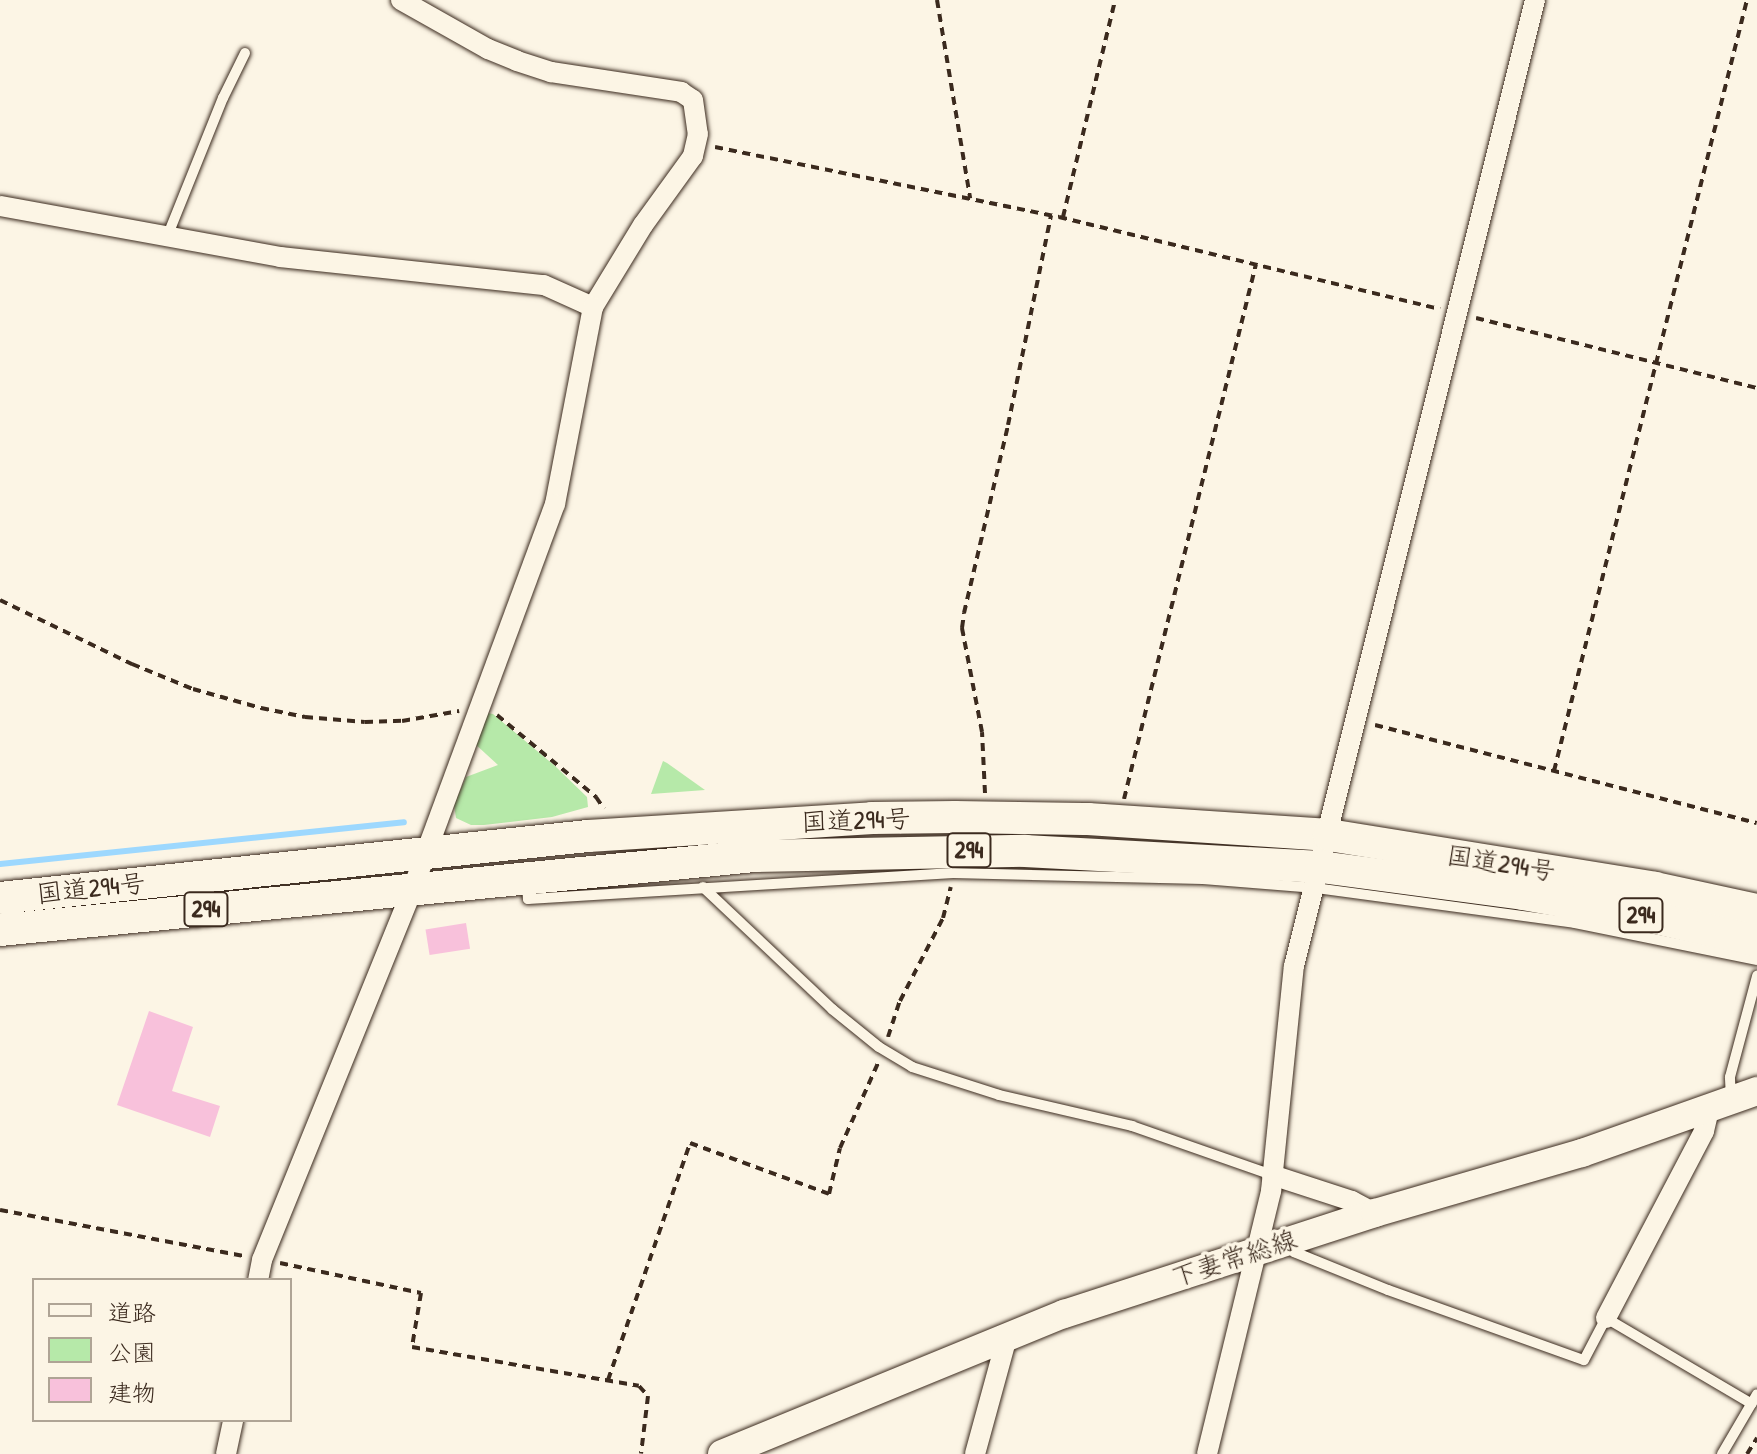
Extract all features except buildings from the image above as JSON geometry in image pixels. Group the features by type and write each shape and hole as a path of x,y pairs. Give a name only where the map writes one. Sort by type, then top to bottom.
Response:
{"highway":[{"name":"国道294号","path":"0,898 426,851 649,832 900,817 1088,819 1329,835 1655,888 1757,910"},
{"name":"国道294号","path":"0,930 755,856 955,850 1095,853 1318,878 1523,894 1757,941"}],"main road":[{"name":"下妻常総線","path":"722,1454 1064,1314 1375,1213 1582,1153 1733,1098"}],"street":[{"path":"1207,1454 1272,1175 1294,966 1535,0"},
{"path":"260,1270 413,888 478,704 555,504 593,307 643,225 693,156 697,143 696,111 690,96 551,72 517,61 398,1"},
{"path":"0,206 280,257 531,283 557,288 593,307"},
{"path":"1606,1318 1704,1131 1733,1098"},
{"path":"1272,1175 1352,1201 1375,1213"},
{"path":"975,1454 1007,1337"},
{"path":"226,1454 233,1422"}],"lane":[{"path":"167,237 223,98 245,53"},
{"path":"527,877 528,899 953,873 1318,878 1575,923 1757,960"},
{"path":"703,887 832,1009 884,1050 912,1067 999,1095 1132,1126 1272,1175"},
{"path":"1733,1098 1730,1077 1757,976"},
{"path":"1285,1241 1294,1252 1388,1290 1584,1360 1606,1318 1754,1399 1722,1454"}],"path":[{"path":"937,0 970,198"},
{"path":"1063,217 1115,0"},
{"path":"1554,771 1747,0"},
{"path":"697,143 1063,217 1757,388"},
{"path":"985,795 982,732 962,628 1051,215"},
{"path":"1124,801 1256,264"},
{"path":"0,600 132,664 193,689 261,708 305,717 365,722 402,721 478,704 596,797 607,814"},
{"path":"1357,720 1757,823"},
{"path":"608,1380 690,1143 829,1194 840,1148 884,1050 900,1001 943,918 953,873"},
{"path":"0,1210 260,1270 421,1293 412,1347 639,1386 648,1396 641,1454"},
{"path":"1747,1454 1757,1438"}],"green space":[{"path":"487,713 493,714 555,766 587,797 588,807 552,817 484,825 471,825 456,818 454,805 466,777 498,765 474,743"},
{"path":"663,761 667,763 705,790 651,794"}],"waterway":[{"path":"0,864 404,822"}]}
